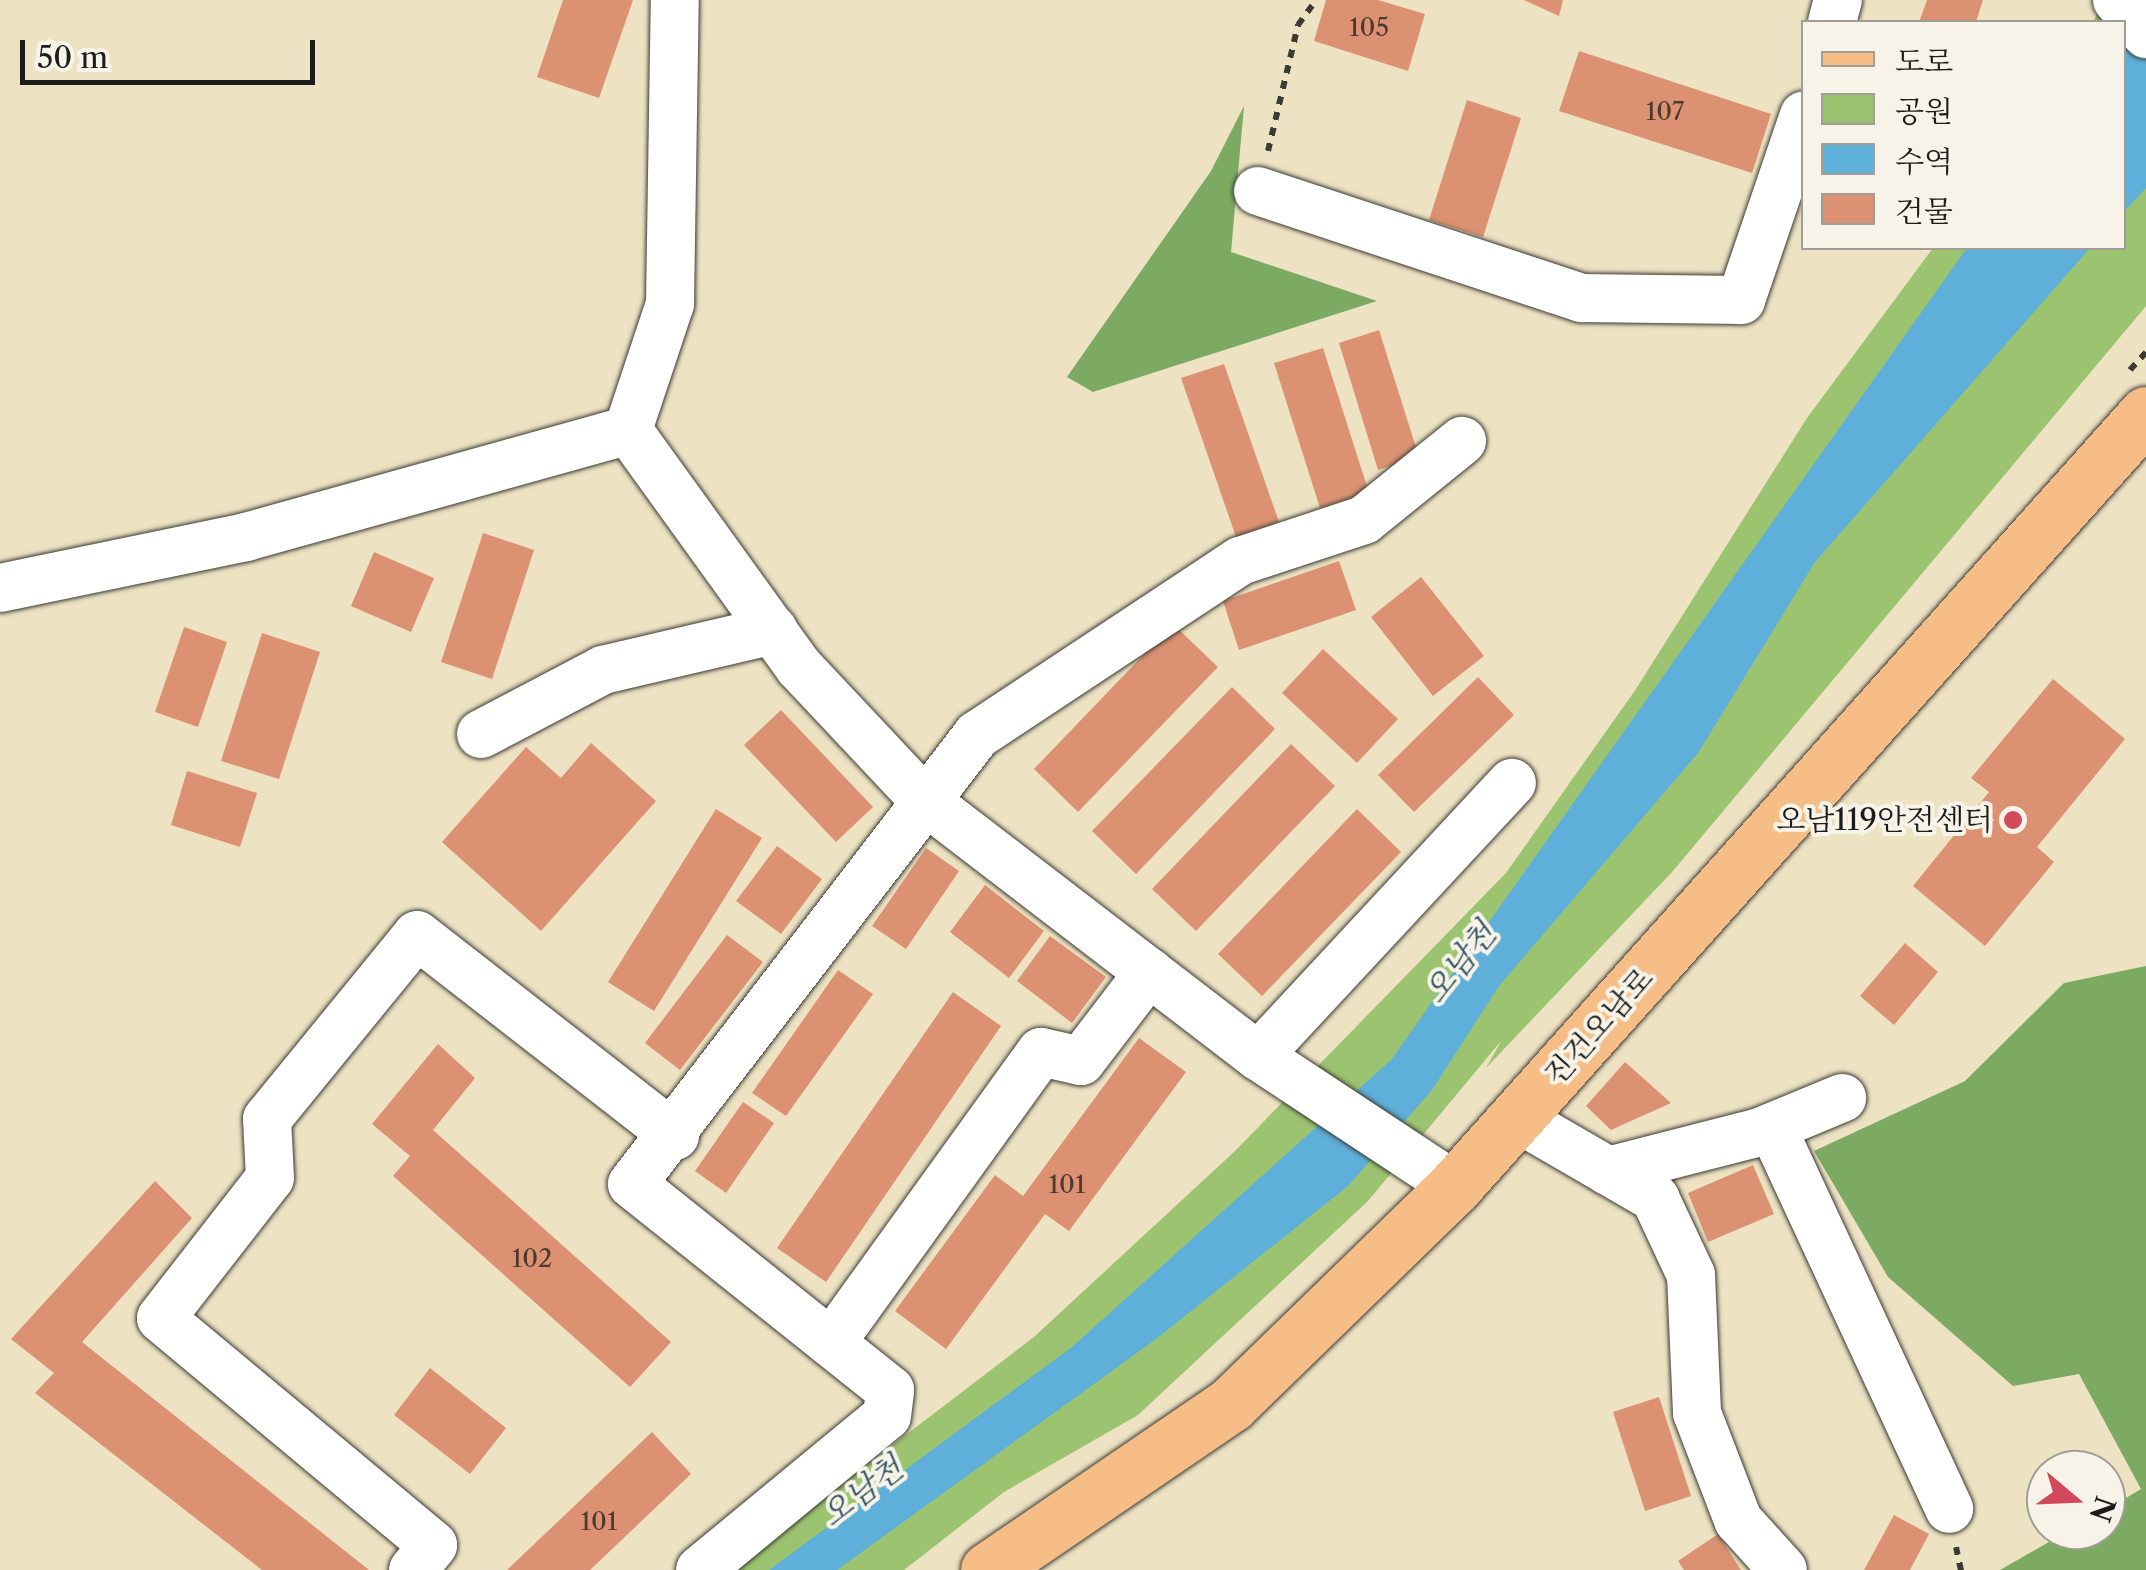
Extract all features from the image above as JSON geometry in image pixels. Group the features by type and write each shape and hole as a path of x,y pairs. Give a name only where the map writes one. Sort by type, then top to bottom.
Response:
{"main road":[{"name":"진건오남로","path":"988,1570 1230,1404 1434,1174 1516,1118 2146,414"}],"street":[{"path":"628,430 670,304 675,0"},
{"path":"2116,0 2146,34"},
{"path":"1258,191 1582,298 1740,300 1801,123"},
{"path":"0,588 246,537 628,430"},
{"path":"628,430 772,630 922,798 1258,1056 1434,1174"},
{"path":"700,1570 887,1416 890,1390 632,1184 674,1136 922,798 977,735 1154,612 1240,561 1364,520 1462,442"},
{"path":"481,734 603,670 772,630"},
{"path":"1258,1056 1512,784"},
{"path":"413,1570 433,1544 161,1318 270,1178 267,1119 417,935 674,1136"},
{"path":"831,1343 1042,1052 1081,1061 1149,972"},
{"path":"1608,1171 1772,1128 1842,1098"},
{"path":"1516,1118 1655,1198 1691,1275 1697,1414 1738,1520 1782,1570"},
{"path":"1772,1128 1949,1509"}],"path":[{"path":"1258,191 1298,25 1316,0"}],"green space":[{"path":"2104,0 2146,0 2146,306 1673,871 1486,1068 1501,1041 1368,1201 1138,1415 1004,1492 904,1570 729,1570 1034,1337 1235,1151 1506,873 1636,689 1807,418 1932,250 2126,250 2126,20 2094,20"},
{"path":"1244,106 1231,252 1377,301 1093,392 1067,377 1211,171"},
{"path":"2146,966 2146,1570 2000,1570 2035,1550 2126,1550 2126,1498 2141,1489 2126,1461 2126,1450 2120,1450 2079,1374 2013,1386 1888,1277 1814,1151 1965,1081 2064,983"}],"water":[{"path":"2146,0 2146,188 2126,210 2126,20"},
{"name":"오남천","path":"1966,250 2088,250 1815,562 1698,753 1499,986 1432,1090 1348,1186 1156,1339 837,1570 769,1570 1072,1347 1391,1060"}],"building":[{"path":"563,0 633,0 599,98 537,77"},
{"path":"1326,0 1378,0 1425,14 1408,71 1314,41"},
{"path":"1524,0 1563,0 1559,16"},
{"path":"1927,0 1983,0 1977,20 1920,20"},
{"path":"1579,51 1771,114 1752,173 1559,111"},
{"path":"1467,100 1521,118 1483,237 1429,220"},
{"path":"1379,330 1419,457 1378,470 1339,343"},
{"path":"1323,348 1369,493 1320,508 1274,363"},
{"path":"1224,364 1279,522 1236,537 1181,378"},
{"path":"483,533 534,550 492,679 441,662"},
{"path":"374,552 434,578 411,632 351,606"},
{"path":"1339,561 1356,610 1239,650 1223,601"},
{"path":"1421,577 1484,656 1433,696 1371,617"},
{"path":"1173,624 1218,667 1078,812 1034,769"},
{"path":"184,627 227,642 198,727 155,712"},
{"path":"262,633 320,652 279,779 221,761"},
{"path":"1323,649 1398,719 1357,763 1282,693"},
{"path":"1478,677 1514,715 1414,812 1378,775"},
{"name":"오남119안전센터","path":"2053,679 2125,739 2037,847 2054,862 1985,946 1913,886 1989,792 1971,778"},
{"path":"1232,687 1275,729 1136,874 1092,831"},
{"path":"781,710 873,807 836,842 744,745"},
{"path":"591,743 656,801 541,931 442,842 526,747 561,778"},
{"path":"1291,744 1335,786 1196,931 1152,889"},
{"path":"187,771 257,793 240,847 171,825"},
{"path":"716,809 762,838 654,1011 608,982"},
{"path":"1357,809 1401,852 1262,996 1218,954"},
{"path":"777,846 822,879 781,934 736,901"},
{"path":"926,848 959,871 906,949 872,926"},
{"path":"985,885 1044,931 1009,978 950,932"},
{"path":"727,935 763,962 680,1070 645,1043"},
{"path":"1050,936 1106,977 1072,1023 1017,981"},
{"path":"1905,943 1938,972 1894,1025 1860,996"},
{"path":"838,970 873,994 786,1116 752,1093"},
{"path":"953,992 1001,1026 826,1282 777,1248"},
{"path":"1139,1038 1186,1072 1069,1231 1045,1214 946,1349 895,1311 995,1175 1023,1196"},
{"path":"438,1044 475,1078 433,1130 671,1342 630,1387 393,1176 410,1156 372,1124"},
{"path":"1625,1062 1671,1103 1611,1130 1586,1106"},
{"path":"743,1102 774,1123 726,1193 695,1171"},
{"path":"1753,1165 1774,1214 1708,1242 1688,1193"},
{"path":"155,1181 192,1218 82,1342 369,1570 262,1570 35,1393 54,1373 11,1339"},
{"path":"430,1368 506,1428 470,1474 394,1415"},
{"path":"1659,1397 1691,1496 1645,1511 1613,1412"},
{"path":"652,1432 691,1474 590,1570 507,1570"},
{"path":"1894,1515 1929,1534 1910,1570 1864,1570"},
{"path":"1718,1534 1741,1570 1684,1570 1678,1561"}],"place":[{"name":"오남119안전센터","path":"2013,820"}]}
